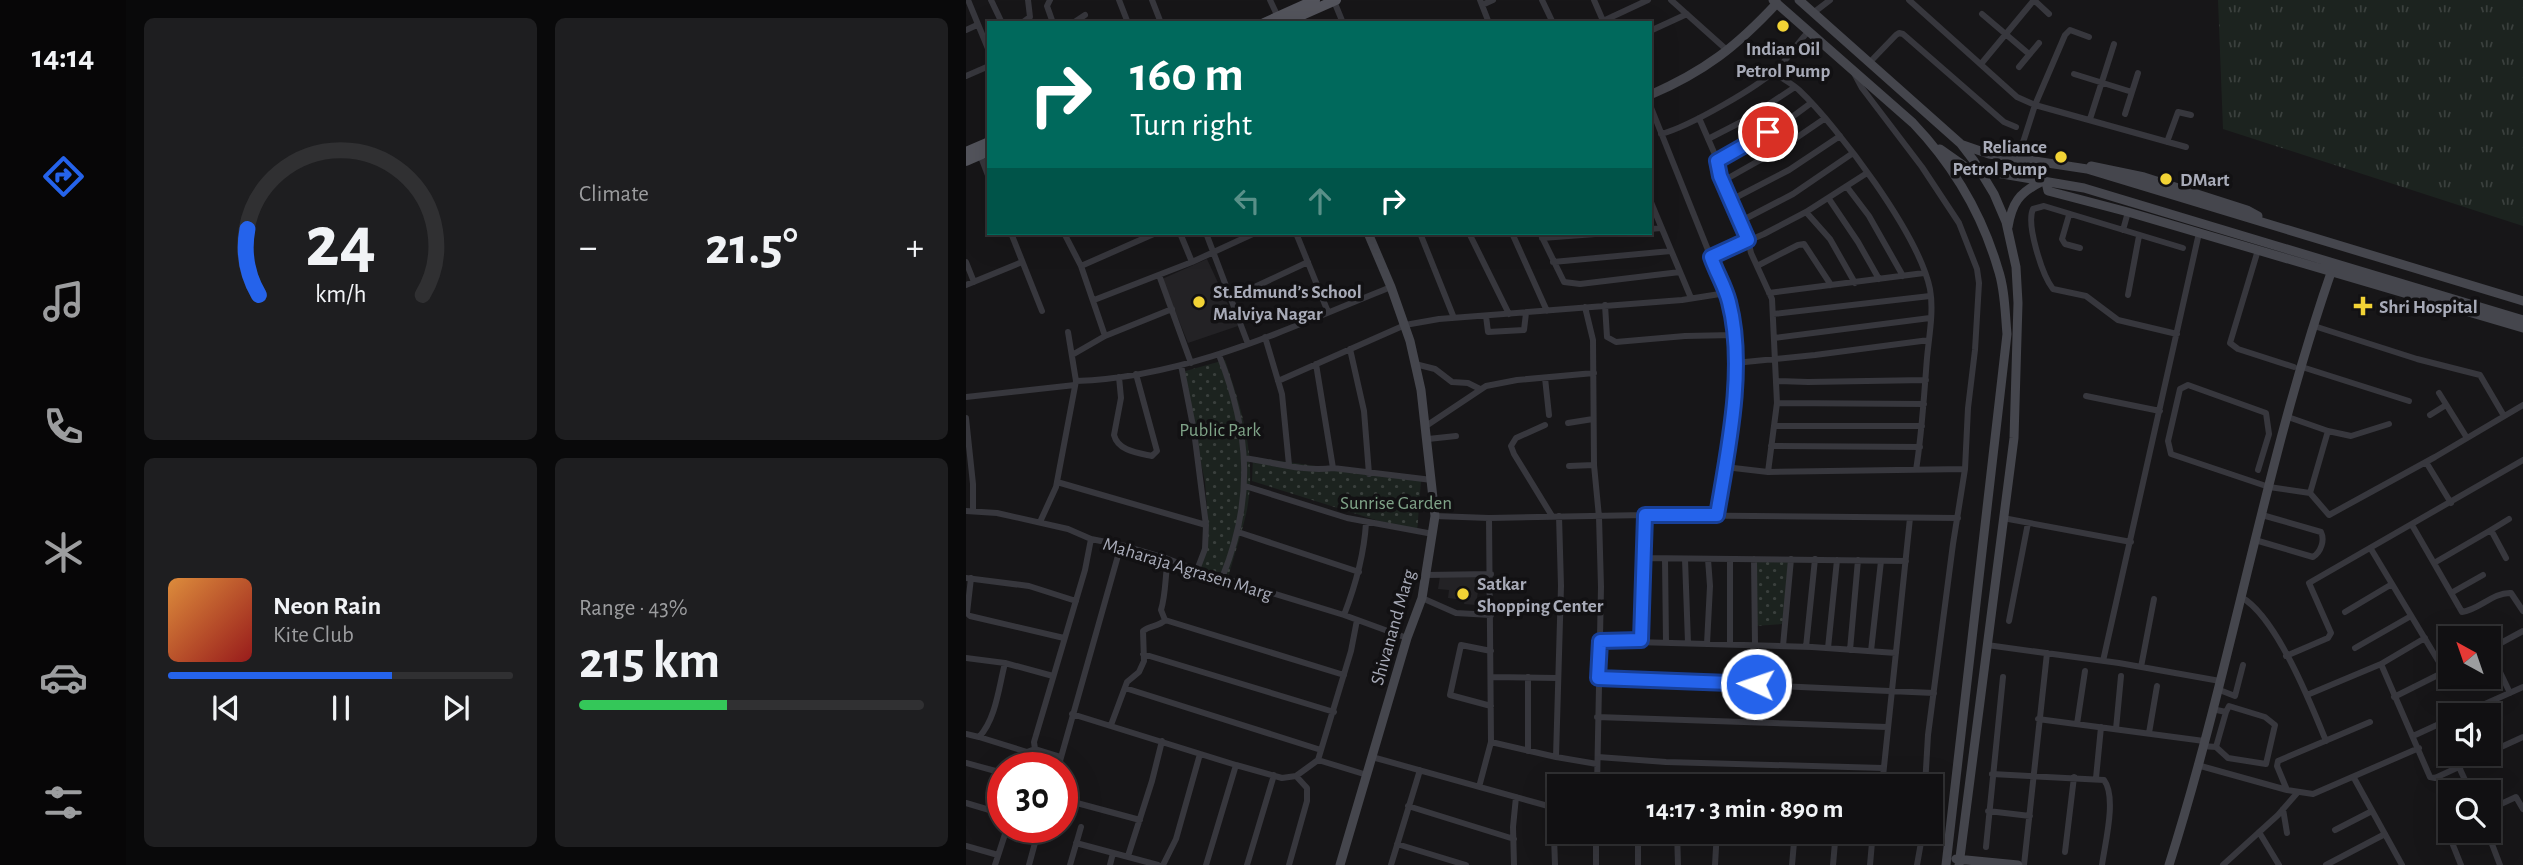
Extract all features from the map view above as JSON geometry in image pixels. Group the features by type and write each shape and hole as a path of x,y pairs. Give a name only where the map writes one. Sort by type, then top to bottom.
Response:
{"main road":[{"path":"1281,21 1315,0"},
{"path":"1799,0 1961,144 1998,202 2008,227 2016,267 2018,303 2014,438 1959,862"},
{"path":"1281,21 1335,1"},
{"path":"1652,94 1702,69 1728,51 1775,2 1852,68 1932,143 1967,168"},
{"path":"1932,143 1963,187 1979,219 1999,271 2007,334 1946,862 2018,865"},
{"path":"1961,144 1989,154 2087,169 2523,301"},
{"path":"966,152 982,151"},
{"path":"966,161 982,151"},
{"path":"1967,168 1976,165 1989,154"},
{"path":"1976,165 2084,188 2523,328"},
{"path":"2076,166 2097,166 2144,177 2248,210 2265,222"},
{"path":"1963,187 1967,168"},
{"path":"2084,188 2087,169"},
{"path":"2044,181 2048,191 2523,320"},
{"path":"2008,227 2012,206 2017,197 2044,181"},
{"name":"Shivanand Marg","path":"1340,865 1407,638 1422,598 1435,516 1428,439 1415,363 1391,287 1369,235"},
{"path":"2169,865 2288,417 2298,367 2332,267"}],"street":[{"path":"968,0 987,47"},
{"path":"991,0 1001,21"},
{"path":"1025,21 1030,17 1028,0"},
{"path":"1050,0 1047,6 1052,21"},
{"path":"1119,0 1127,21"},
{"path":"1152,0 1160,21"},
{"path":"1270,0 1281,21"},
{"path":"1488,21 1481,2 1493,0"},
{"path":"1542,0 1552,21"},
{"path":"1594,0 1603,21"},
{"path":"1605,21 1648,0"},
{"path":"1671,0 1728,51"},
{"path":"1813,13 1830,0"},
{"path":"1909,0 2017,97 2035,105 2186,147"},
{"path":"2023,0 2029,6"},
{"path":"1981,64 2035,0 2049,14"},
{"path":"1335,1 1342,21"},
{"path":"1982,13 2029,54"},
{"path":"1652,30 1687,14"},
{"path":"1076,21 1085,15"},
{"path":"966,30 977,25"},
{"path":"2018,158 2035,105 2067,32 2070,30 2089,37"},
{"path":"1661,134 1676,130 1699,118 1773,72 1809,31"},
{"path":"1870,62 1896,35 1903,34 2004,122 2016,127"},
{"path":"2019,67 2039,43"},
{"path":"2090,119 2114,44"},
{"path":"966,76 987,67"},
{"path":"1852,68 1862,88 1923,167 1959,223 1977,269 1979,303 1968,408 1965,469 1953,544 1926,774"},
{"path":"1773,72 1795,87 1811,103 1853,153 1903,226 1924,273 1930,296 1930,318 1916,470"},
{"path":"2125,114 2138,72"},
{"path":"2074,74 2132,92"},
{"path":"1708,139 1745,120 1795,87"},
{"path":"1717,161 1784,123 1811,103"},
{"path":"1652,110 1726,293 1734,335 1735,363 1725,467 1717,515"},
{"path":"2167,142 2178,112 2191,115"},
{"path":"1699,118 1769,293 1773,314 1777,403 1768,472"},
{"path":"1723,181 1783,148 1824,119"},
{"path":"1731,200 1789,170 1840,136"},
{"path":"982,151 987,170"},
{"path":"1741,221 1793,194 1853,153"},
{"path":"1711,257 1807,212 1867,173"},
{"path":"1847,187 1869,216 1902,276"},
{"path":"1829,199 1879,279"},
{"path":"1652,205 1690,298"},
{"path":"2177,334 2118,320 2086,296 2053,289 2037,250 2031,213 2033,209 2045,206 2183,248"},
{"path":"1807,212 1830,239 1855,283"},
{"path":"2123,230 2128,212"},
{"path":"2069,215 2062,239 2065,244 2080,248"},
{"path":"1652,229 1661,228"},
{"path":"2103,661 2132,542 2199,233"},
{"path":"1012,235 1042,310"},
{"path":"1065,235 1094,300 1105,335"},
{"path":"1080,266 1151,235"},
{"path":"1181,235 1192,262"},
{"path":"1207,235 1248,344"},
{"path":"1094,300 1192,262 1251,235"},
{"path":"1297,235 1328,312"},
{"path":"1421,235 1454,318"},
{"path":"1470,235 1509,314"},
{"path":"1513,235 1547,311"},
{"path":"1564,235 1541,236 1564,282 1569,284 1680,272"},
{"path":"2127,295 2139,236"},
{"path":"1757,266 1804,244 1831,285"},
{"path":"2258,250 2230,343 2238,349 2409,401"},
{"path":"1553,262 1671,251"},
{"path":"966,262 974,282"},
{"path":"966,285 1022,262"},
{"path":"1231,298 1308,262"},
{"path":"1769,293 1924,273"},
{"path":"1159,275 1191,363"},
{"path":"966,397 1119,377 1191,363 1248,344 1391,287"},
{"path":"1278,381 1405,326 1454,318 1726,293"},
{"path":"1773,314 1930,296"},
{"path":"1605,305 1607,337 1616,342 1734,335"},
{"path":"1585,307 1593,340 1594,465 1599,517 1597,774"},
{"path":"1072,355 1105,335 1172,309"},
{"path":"1486,316 1488,332 1519,331 1526,326 1526,313"},
{"path":"1774,338 1930,318"},
{"path":"2314,326 2417,359 2480,375 2504,416"},
{"path":"1040,522 1057,482 1076,383 1068,332"},
{"path":"1265,337 1278,381 1289,465"},
{"path":"1735,363 1929,340"},
{"path":"1350,349 1359,380 1368,436 1369,474"},
{"path":"1219,355 1234,391 1244,458 1245,486 1238,532 1222,578"},
{"path":"1415,363 1440,372 1452,382 1468,383 1480,389"},
{"path":"1181,365 1194,431 1206,524 1205,549 1196,570"},
{"path":"1316,365 1333,468"},
{"path":"1426,426 1480,389 1517,380 1594,373"},
{"path":"1119,377 1121,398 1115,441 1122,447 1152,456 1157,452 1155,439 1136,374"},
{"path":"1545,377 1549,415"},
{"path":"1777,380 1926,380"},
{"path":"2258,470 2269,434 2266,413 2188,385 2180,389 2168,441 2171,454 2269,487 2310,493 2329,515 2523,405"},
{"path":"2439,393 2467,438"},
{"path":"2086,396 2161,411"},
{"path":"1777,403 1924,404"},
{"path":"2430,415 2446,405"},
{"path":"2288,417 2328,432 2351,436 2389,424"},
{"path":"966,418 970,512"},
{"path":"1568,423 1593,419"},
{"path":"1545,425 1516,438 1511,446 1555,516 1560,586 1556,757"},
{"path":"1774,426 1922,426"},
{"path":"2310,493 2328,432"},
{"path":"1428,439 1456,436"},
{"path":"1771,446 1920,447"},
{"path":"1244,458 1289,465 1298,469 1333,468 1432,480"},
{"path":"2286,656 2328,638 2331,633 2307,580 2371,549 2523,460"},
{"path":"2426,462 2451,503"},
{"path":"1569,466 1594,465"},
{"path":"1725,467 1768,472 1965,469"},
{"path":"1057,482 1206,524"},
{"path":"1245,486 1366,523 1433,534"},
{"name":"Maharaja Agrasen Marg","path":"970,512 998,513 1068,529 1090,539 1168,559 1407,638"},
{"path":"2255,540 2313,557 2320,549 2320,532 2262,514"},
{"path":"1641,640 1645,515"},
{"path":"1435,516 1489,518 1717,515 1958,519"},
{"path":"1479,787 1491,742 1489,518"},
{"path":"1883,774 1910,518"},
{"path":"2003,518 2132,542"},
{"path":"2434,562 2509,519"},
{"path":"1344,615 1365,550 1366,523"},
{"path":"2009,621 2028,523"},
{"path":"2412,526 2462,612 2505,593 2511,593 2523,611"},
{"path":"2491,530 2506,558"},
{"path":"1238,532 1359,572"},
{"path":"1035,748 1034,742 1076,601 1090,539"},
{"path":"1062,752 1121,545"},
{"path":"2371,549 2438,658"},
{"path":"1643,558 1906,561"},
{"path":"1165,620 1161,610 1165,598 1168,559"},
{"path":"1665,559 1666,642"},
{"path":"1685,559 1688,643"},
{"path":"1707,644 1710,586 1708,559"},
{"path":"1730,559 1730,644"},
{"path":"1754,559 1755,645"},
{"path":"1783,646 1791,559"},
{"path":"1806,647 1815,559"},
{"path":"1828,648 1837,560"},
{"path":"1850,650 1858,560"},
{"path":"1871,651 1881,561"},
{"path":"1426,575 1491,574"},
{"path":"2451,593 2483,575"},
{"path":"1064,638 970,616 967,613 969,578 1029,586 1076,601"},
{"path":"2345,612 2392,584"},
{"path":"2241,597 2252,602 2286,656 2307,695 2326,741"},
{"path":"1422,598 1456,613 1491,615"},
{"path":"2141,667 2154,598"},
{"path":"2356,648 2411,616"},
{"path":"1111,725 1130,678 1141,669 1144,661 1143,631 1165,620"},
{"path":"1165,620 1344,675"},
{"path":"1072,714 1282,778 1296,776 1318,760 1334,712 1357,620"},
{"path":"2501,643 2523,631"},
{"path":"2307,695 2381,664 2425,638"},
{"path":"1600,641 1641,640 1896,653"},
{"path":"1491,651 1461,645 1450,695 1491,706"},
{"path":"1987,645 2141,667 2218,685 2235,696 2239,705 2273,718"},
{"path":"2024,865 2047,653"},
{"path":"1143,654 1334,712"},
{"path":"966,658 1005,663 1053,676"},
{"path":"979,737 992,713 1005,663"},
{"path":"2381,664 2430,777 2435,778 2463,766"},
{"path":"2235,696 2243,665"},
{"path":"2077,724 2085,671"},
{"path":"2394,697 2438,675"},
{"path":"2501,675 2510,693"},
{"path":"2116,729 2121,676"},
{"path":"1492,677 1557,678"},
{"path":"1528,677 1528,751"},
{"path":"1986,847 2003,677"},
{"path":"1598,678 1934,693"},
{"path":"2149,733 2157,686"},
{"path":"2487,703 2523,687"},
{"path":"1125,688 1321,750"},
{"path":"2038,719 2149,733 2203,744 2216,747 2228,758 2262,766 2266,764 2274,725 2265,717 2230,706 2216,747"},
{"path":"2212,709 2226,712"},
{"path":"1597,717 1887,727"},
{"path":"2287,790 2277,766 2278,761 2370,722"},
{"path":"2413,736 2438,725"},
{"path":"2096,778 2101,727"},
{"path":"966,734 1027,752 1035,748 1047,752"},
{"path":"2501,748 2523,737"},
{"path":"1128,856 1162,741"},
{"path":"1491,742 1556,757 1597,760 1883,768"},
{"path":"2197,765 2287,790 2313,794 2418,748"},
{"path":"1070,865 1076,843 1161,865 1175,839 1200,754"},
{"path":"1372,757 1547,806"},
{"path":"1318,760 1367,775"},
{"path":"966,763 987,769"},
{"path":"1206,865 1236,765"},
{"path":"2459,768 2464,780"},
{"path":"1391,865 1420,770"},
{"path":"1992,774 2104,780 2110,789 2102,865"},
{"path":"1247,865 1274,775"},
{"path":"1289,865 1307,801 1307,788 1296,776"},
{"path":"2065,852 2074,777"},
{"path":"2354,778 2402,865"},
{"path":"2225,864 2298,792"},
{"path":"1514,865 1516,797"},
{"path":"2501,804 2516,797 2523,809"},
{"path":"966,803 987,809"},
{"path":"1078,803 1140,820"},
{"path":"1408,806 1514,839"},
{"path":"2283,809 2287,833"},
{"path":"1988,811 2030,817"},
{"path":"2335,830 2372,811"},
{"path":"1078,837 1081,827"},
{"path":"2259,832 2279,865"},
{"path":"2326,865 2385,834"},
{"path":"995,865 1002,843"},
{"path":"1029,865 1035,843"},
{"path":"2453,843 2461,865"},
{"path":"2492,843 2500,865"},
{"path":"1397,844 1466,865"},
{"path":"1555,844 1555,865"},
{"path":"1596,844 1596,865"},
{"path":"1638,844 1638,865"},
{"path":"1677,844 1678,865"},
{"path":"1716,865 1717,844"},
{"path":"1792,865 1794,844"},
{"path":"1833,865 1835,844"},
{"path":"1870,865 1871,844"},
{"path":"1917,865 1921,844"},
{"path":"966,846 998,855"},
{"path":"1110,865 1113,853"}],"shaded area":[{"name":"St.Edmund’s School Malviya Nagar","path":"1207,259 1238,326 1188,343 1162,279"},
{"name":"Satkar Shopping Center","path":"1440,576 1480,577 1476,605 1464,604 1465,600 1448,598 1449,590 1438,589"}],"green space":[{"path":"2218,0 2523,0 2523,226 2223,129"},
{"name":"Public Park","path":"1225,360 1242,415 1250,471 1247,510 1228,578 1197,568 1208,523 1205,482 1182,372"},
{"name":"Sunrise Garden","path":"1253,457 1421,481 1417,533 1252,481"},
{"path":"1755,560 1790,560 1783,624 1755,626"}],"place":[{"name":"Indian Oil Petrol Pump","path":"1783,26"},
{"name":"Reliance Petrol Pump","path":"2061,157"},
{"name":"DMart","path":"2166,179"},
{"name":"St.Edmund’s School Malviya Nagar","path":"1199,302"},
{"name":"Shri Hospital","path":"2363,306"},
{"name":"Satkar Shopping Center","path":"1463,594"}],"route":[{"path":"1756,684 1598,678 1600,641 1641,640 1645,515 1717,515 1734,390 1735,354 1728,300 1711,257 1748,240 1720,176 1717,161 1768,132"}]}
